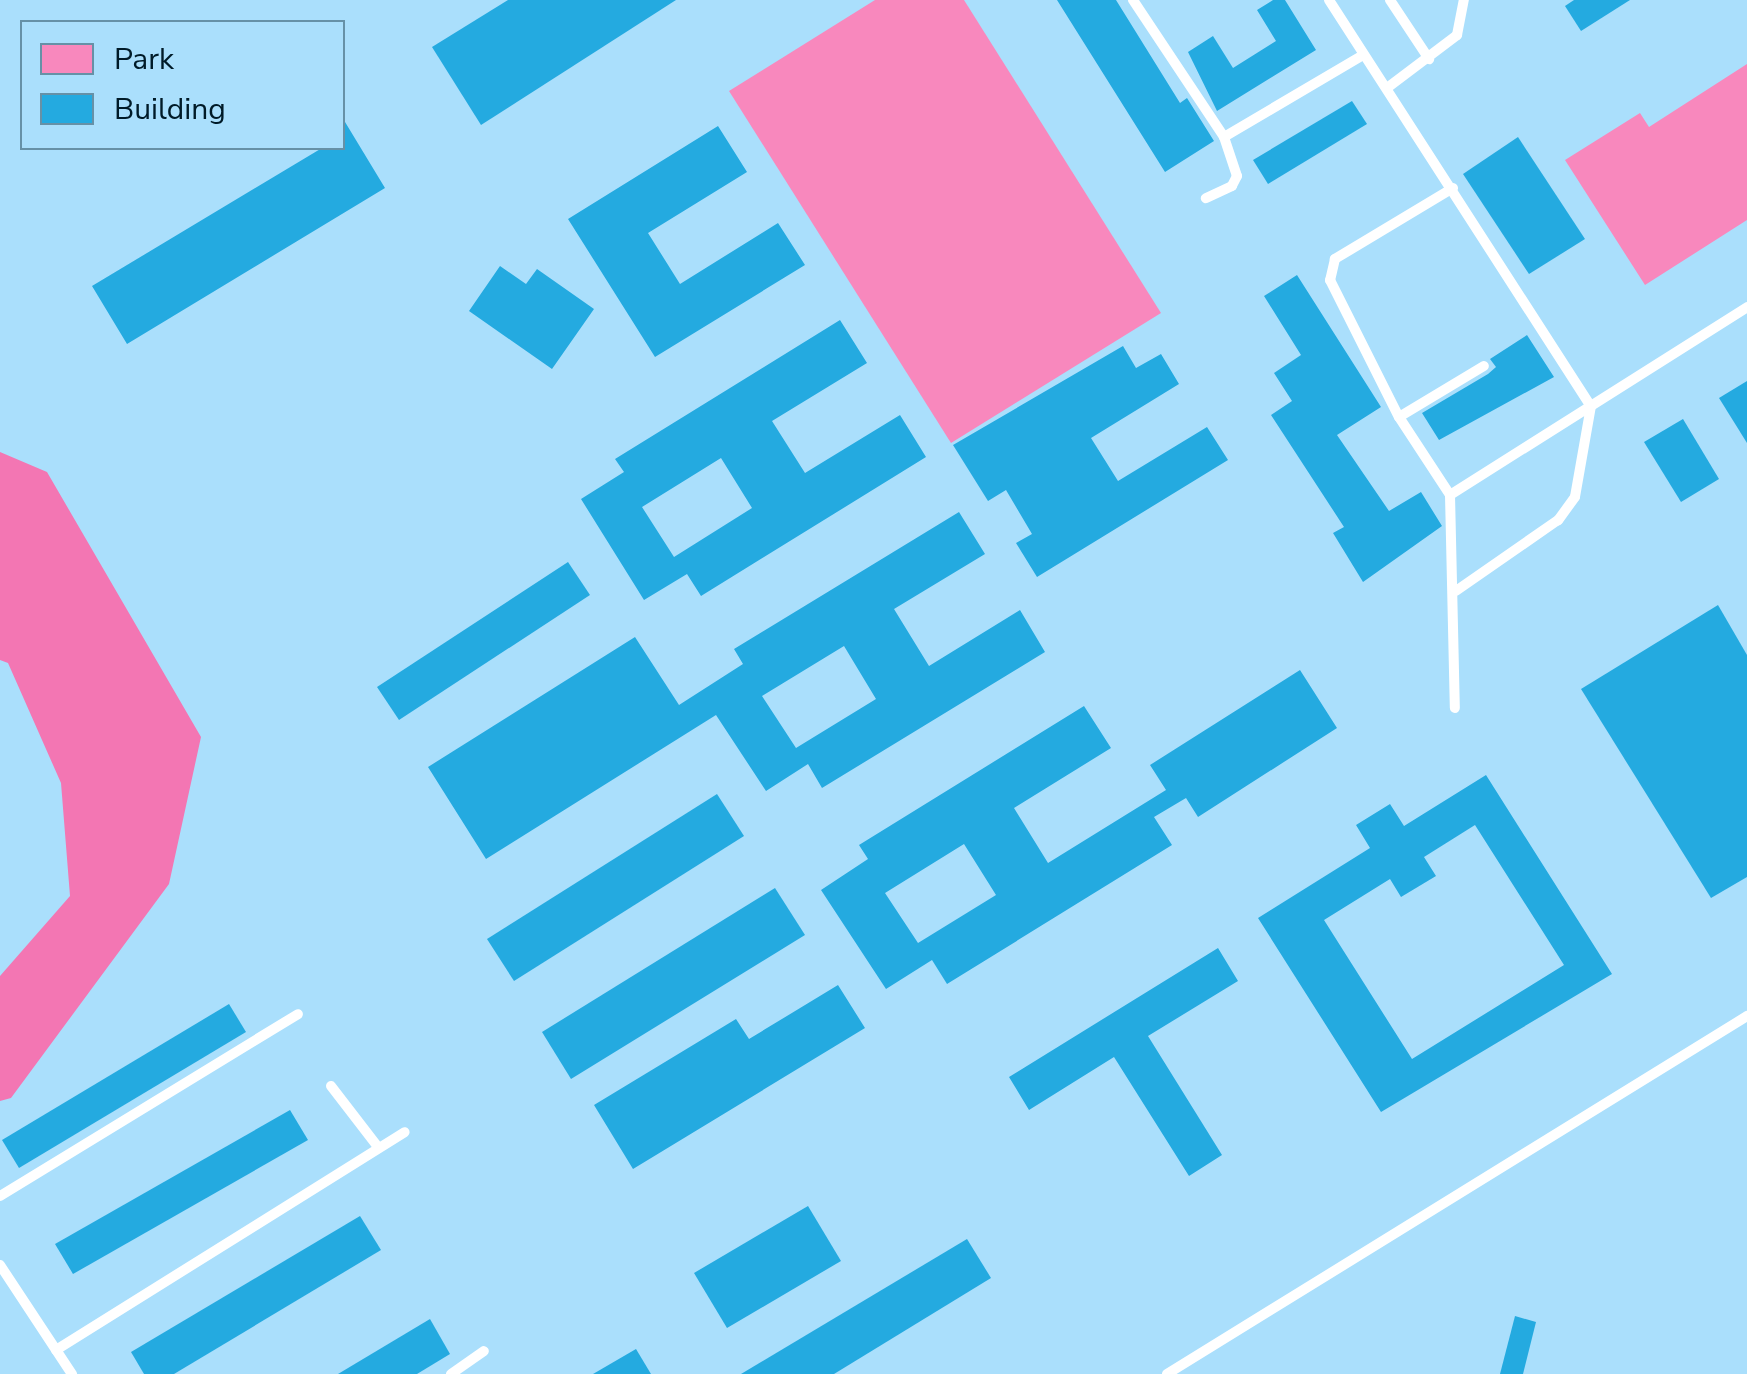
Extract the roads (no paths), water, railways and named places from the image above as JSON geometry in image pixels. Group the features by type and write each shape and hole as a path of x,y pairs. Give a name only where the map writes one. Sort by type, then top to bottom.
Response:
{"lane":[{"path":"1133,0 1224,137 1237,176 1232,186 1206,198"},
{"path":"1330,0 1591,406 1576,497 1558,520 1456,591"},
{"path":"1390,0 1429,59"},
{"path":"1387,88 1457,35 1464,0"},
{"path":"1224,137 1364,55"},
{"path":"1452,188 1335,258 1330,280 1399,417 1450,495 1456,591 1456,708"},
{"path":"1450,495 1747,307"},
{"path":"1399,417 1484,366"},
{"path":"0,1196 298,1014"},
{"path":"1168,1374 1747,1016"},
{"path":"331,1086 378,1147"},
{"path":"56,1350 404,1132"},
{"path":"0,1265 72,1374"},
{"path":"450,1374 484,1351"},
{"path":"1188,1362 1195,1374"}]}
